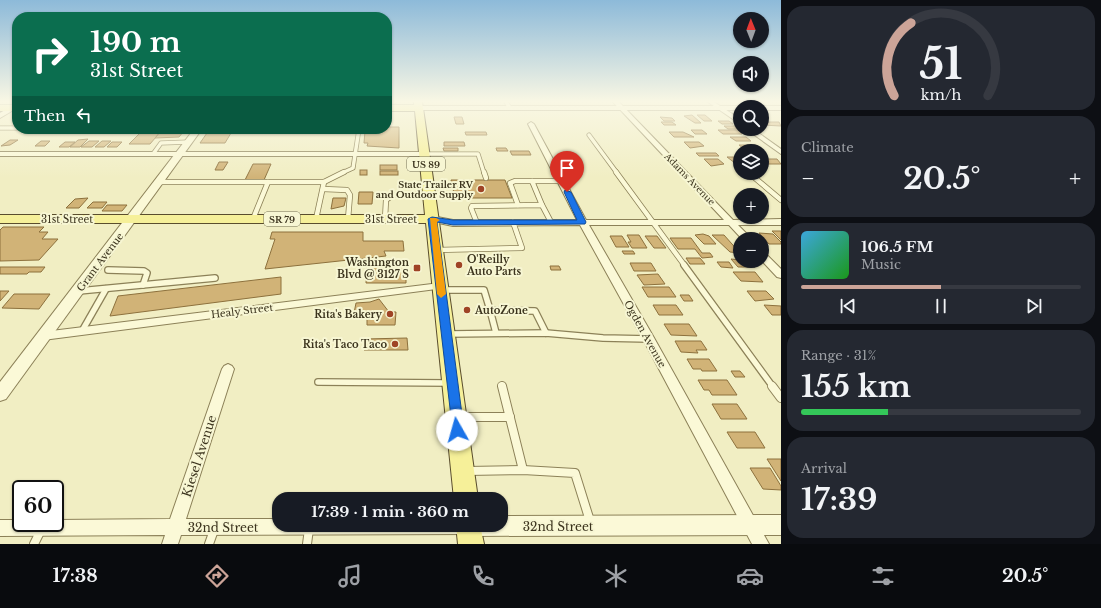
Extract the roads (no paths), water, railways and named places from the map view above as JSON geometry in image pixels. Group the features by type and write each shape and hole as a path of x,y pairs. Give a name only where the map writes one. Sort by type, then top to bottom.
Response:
{"main road":[{"name":"US 89","path":"421,127 465,492"},
{"name":"31st Street","path":"0,220 432,219"}],"street":[{"name":"Ogden Avenue","path":"533,127 582,222 649,339 761,544"},
{"name":"Adams Avenue","path":"641,127 740,232"},
{"name":"Grant Avenue","path":"0,394 195,134"},
{"path":"759,136 781,152"},
{"path":"0,154 424,154"},
{"name":"31st Street","path":"432,219 453,223 781,222"},
{"path":"769,262 781,275"},
{"name":"Healy Street","path":"43,336 441,288"},
{"name":"Kiesel Avenue","path":"170,544 228,369"},
{"name":"32nd Street","path":"508,530 592,526 781,526"},
{"name":"32nd Street","path":"64,528 272,527"},
{"name":"32nd Street","path":"0,528 12,528"}],"lane":[{"path":"0,128 12,128"},
{"path":"160,182 324,182 353,168 358,134"},
{"path":"589,135 781,398"},
{"path":"153,154 161,143 189,142"},
{"path":"424,154 478,154 486,178"},
{"path":"757,180 781,200"},
{"path":"518,205 510,183 515,181 562,181"},
{"path":"532,181 551,222"},
{"path":"253,219 268,182"},
{"path":"316,219 324,182"},
{"path":"322,189 347,190 350,195 348,219"},
{"path":"385,219 386,200 393,195 429,194"},
{"path":"476,223 471,208 472,206 542,205"},
{"path":"436,250 522,248 513,222"},
{"path":"108,270 144,271 147,273 142,285"},
{"path":"78,291 215,278"},
{"path":"441,288 484,290 496,333"},
{"path":"82,331 106,289"},
{"path":"490,310 535,311 546,333"},
{"path":"446,334 546,333 603,338 649,339"},
{"path":"318,382 452,383"},
{"path":"502,386 523,470"},
{"path":"456,417 510,417"},
{"path":"463,471 523,470 575,473 592,526"},
{"path":"209,544 214,527"},
{"path":"34,544 41,532"},
{"path":"307,544 308,532"}],"place":[{"name":"State Trailer RV and Outdoor Supply","path":"481,189"},
{"name":"O'Reilly Auto Parts","path":"459,265"},
{"name":"Washington Blvd @ 3127 S","path":"417,268"},
{"name":"AutoZone","path":"467,310"},
{"name":"Rita's Bakery","path":"390,314"},
{"name":"Rita's Taco Taco","path":"395,344"}]}
